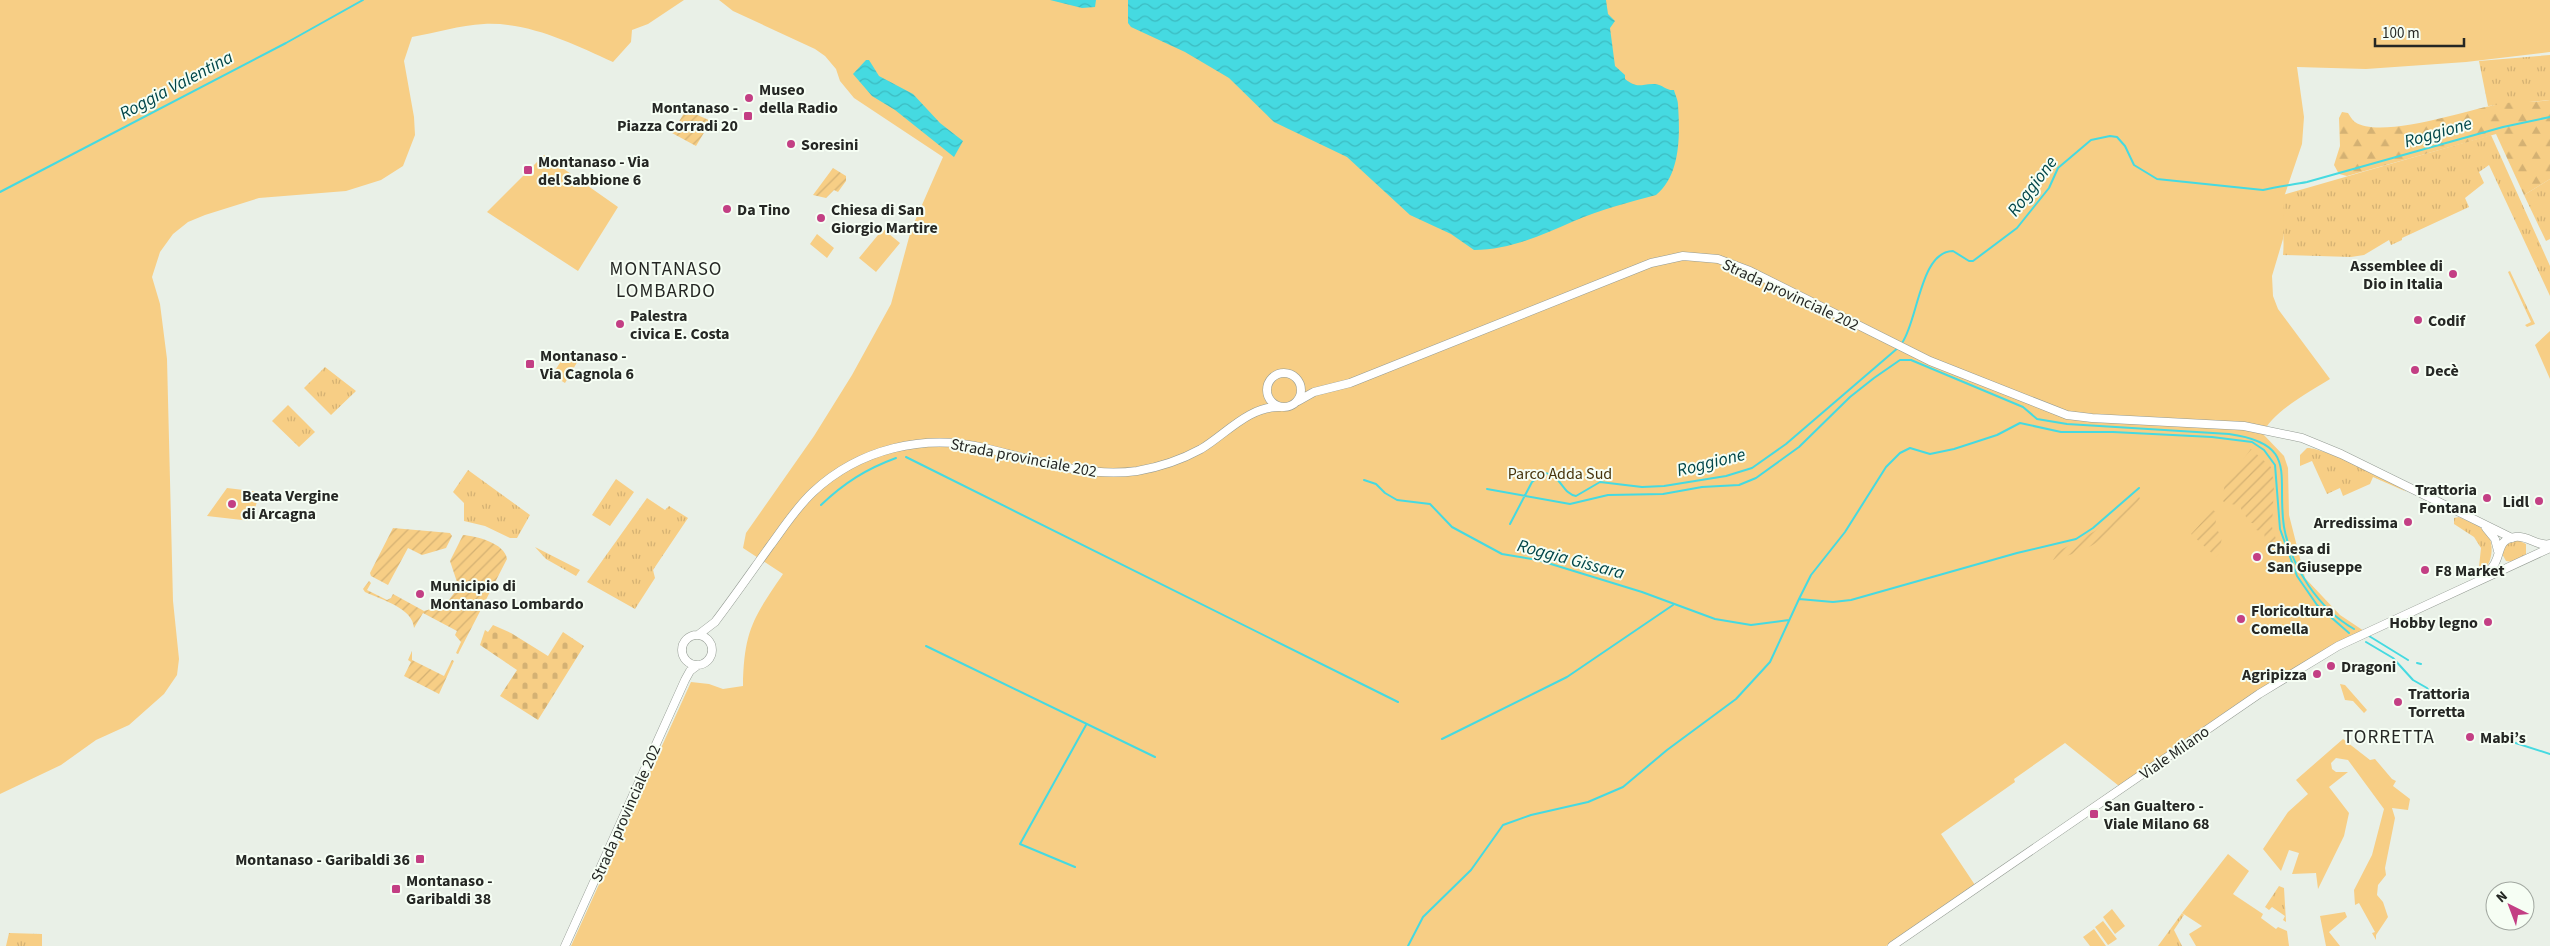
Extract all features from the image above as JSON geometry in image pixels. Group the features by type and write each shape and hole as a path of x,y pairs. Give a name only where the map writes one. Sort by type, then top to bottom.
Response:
{"street":[{"name":"Strada provinciale 202","path":"685,680 687,661 682,653 683,644 689,637 698,635 715,622 793,514 813,492 835,474 864,458 918,442 946,442 977,446 1081,470 1128,472 1156,467 1190,455 1247,417 1264,408 1290,406 1322,390 1350,383 1651,263 1683,256 1708,257 1750,271 1930,361 2067,415 2259,428 2308,440 2512,538"},
{"name":"Strada provinciale 202","path":"1247,417 1262,403 1270,380 1276,374 1287,373 1310,389 1322,390"},
{"path":"1298,401 1301,392 1300,382"},
{"path":"1266,391 1270,400 1280,407"},
{"path":"2480,523 2493,536 2502,563 2514,565"},
{"path":"2512,538 2520,537 2540,545 2550,544"},
{"name":"Viale Milano","path":"2470,584 2490,570 2503,543 2512,538"},
{"path":"2524,560 2531,551 2530,541"},
{"name":"Viale Milano","path":"1892,946 2298,669 2338,646 2550,548"},
{"name":"Strada provinciale 202","path":"565,946 685,680 698,665 709,659 712,652 711,634 715,622"},
{"path":"698,635 706,637 711,644"},
{"path":"687,661 698,665"}],"green space":[{"path":"0,0 684,0 648,24 632,30 631,42 613,62 534,30 501,24 466,26 412,37 404,61 414,117 415,135 403,166 381,180 346,191 259,198 188,222 173,234 160,252 152,277 160,304 167,359 173,601 179,659 177,675 164,694 129,725 96,740 61,765 0,794"},
{"name":"Parco Adda Sud","path":"719,0 2550,0 2550,52 2466,62 2366,69 2297,67 2304,117 2302,144 2284,197 2283,239 2272,276 2273,296 2278,309 2330,379 2282,411 2267,426 2263,434 2284,456 2288,468 2289,515 2305,578 2340,615 2364,631 2332,647 2269,684 2119,786 2065,743 2014,779 2015,782 1941,834 1975,885 1886,946 571,946 691,682 709,684 723,689 743,686 745,651 752,626 764,602 783,574 743,548 746,533 814,436 852,375 891,304 911,230 943,157 854,98 840,81 836,69 825,56 815,49 733,11"},
{"path":"2550,55 2550,100 2488,106 2479,61"},
{"path":"2550,100 2550,179 2524,195 2496,134 2347,176 2339,174 2334,165 2340,146 2339,118 2342,112 2348,113 2352,120 2367,127 2404,126 2500,104"},
{"path":"686,110 711,121 696,146 672,133"},
{"path":"2491,135 2550,266 2550,296 2489,165 2479,172 2484,183 2465,198 2469,207 2391,245 2389,240 2364,255 2351,257 2283,255 2279,196"},
{"path":"544,155 618,207 578,271 487,212"},
{"path":"833,168 846,176 846,181 838,192 834,190 826,198 813,195"},
{"path":"2550,179 2550,239 2546,241 2524,195"},
{"path":"883,229 900,243 876,272 859,258"},
{"path":"817,234 834,248 827,258 810,244"},
{"path":"2510,271 2535,324 2527,327 2525,325 2531,322 2508,272"},
{"path":"2550,331 2550,379 2535,345"},
{"path":"567,352 579,359 565,383 552,375"},
{"path":"325,367 356,391 331,415 304,388"},
{"path":"288,405 315,432 299,447 272,421"},
{"path":"2307,448 2342,459 2373,473 2407,492 2373,477 2370,484 2343,496 2340,488 2327,494 2312,461 2300,466 2300,455"},
{"path":"2251,449 2271,467 2274,485 2272,527 2277,542 2266,547 2264,532 2252,529 2253,523 2250,523 2241,506 2231,504 2217,514 2215,527 2222,537 2219,554 2216,557 2191,534 2213,510 2216,512 2225,503 2222,500 2225,483"},
{"path":"468,470 530,515 517,538 510,538 485,526 464,521 464,503 453,492"},
{"path":"616,479 634,492 610,526 592,515"},
{"path":"227,488 260,492 251,521 207,516"},
{"path":"2136,494 2140,498 2135,507 2100,541 2074,554 2053,560 2059,551 2095,531"},
{"path":"647,498 665,510 669,506 688,518 653,570 655,578 635,609 587,582"},
{"path":"2459,517 2479,526 2491,538 2490,560 2483,571 2477,574 2463,574 2479,567 2481,548 2474,537 2454,524 2454,518"},
{"path":"393,528 450,533 452,536 446,548 422,555 408,548 388,585 371,576 370,573"},
{"path":"463,535 489,541 505,553 507,559 458,654 456,653 461,642 455,635 457,631 423,613 414,628 412,621 403,610 365,592 363,589 369,581 371,583 367,590 387,600 393,594 424,611 445,605 455,592 453,589 457,582 450,561"},
{"path":"2518,540 2526,544 2526,554 2513,562 2506,561 2501,552 2507,544"},
{"path":"535,547 580,570 576,576 546,559"},
{"path":"493,625 511,633 548,656 563,632 584,646 538,720 500,696 517,670 480,645 485,630 488,632"},
{"path":"412,651 412,660 444,676 452,660 454,661 439,694 404,676 411,662 408,660"},
{"path":"2340,684 2345,685 2367,710 2364,713 2353,701 2345,700"},
{"path":"2343,739 2370,760 2375,759 2392,779 2396,781 2393,786 2410,799 2408,810 2392,808 2395,818 2385,868 2386,875 2378,885 2377,895 2383,902 2388,917 2376,935 2376,940 2372,933 2375,932 2359,903 2355,905 2354,890 2372,855 2384,809 2348,760 2336,758 2331,763 2332,769 2336,772 2348,772 2329,787 2349,813 2344,836 2318,889 2316,873 2292,874 2299,853 2289,850 2281,871 2263,849 2288,812 2308,794 2296,780"},
{"path":"2228,854 2249,871 2233,894 2263,914 2261,918 2276,929 2278,927 2287,931 2289,946 2196,946 2189,934 2202,926 2182,913"},
{"path":"2279,886 2284,888 2286,922 2283,920 2285,916 2272,907 2269,910 2265,907"},
{"path":"2112,909 2125,926 2115,934 2103,917"},
{"path":"2345,912 2347,917 2329,932 2340,946 2326,946 2320,916"},
{"path":"2182,913 2184,915 2174,930 2182,946 2158,946"},
{"path":"2103,921 2117,939 2108,945 2095,927"},
{"path":"2094,929 2106,946 2090,946 2083,937"},
{"path":"9,933 42,934 42,946 6,946"}],"water":[{"path":"1050,0 1096,0 1095,7 1082,8"},
{"path":"1128,0 1606,0 1608,14 1615,21 1610,28 1615,66 1625,75 1625,79 1634,84 1655,84 1669,90 1674,90 1678,103 1679,141 1674,165 1664,187 1656,195 1594,213 1513,245 1474,250 1451,234 1410,215 1347,157 1274,122 1229,78 1185,52 1131,27 1128,23"},
{"path":"866,60 869,60 879,76 913,94 940,123 963,141 954,157 895,110 872,96 853,74"}],"waterway":[{"name":"Roggia Valentina","path":"0,192 286,43 363,0"},
{"name":"Roggione","path":"1902,343 1921,289 1933,262 1942,254 1953,251 1969,261 1973,261 2017,228 2049,188 2058,168 2091,140 2110,136 2117,137 2125,146 2134,165 2157,179 2263,190 2307,182 2503,127 2550,117"},
{"name":"Roggione","path":"1510,524 1532,482 1544,473 1550,474 1558,480 1567,492 1576,496 1600,482 1642,487 1664,486 1726,476 1752,468 1786,444 1899,347"},
{"path":"1487,489 1570,504 1608,495 1663,494 1702,487 1739,485 1756,478 1799,447 1850,397 1874,378 1900,360 1911,360 2023,407 2037,419 2067,424 2229,434 2251,439 2266,446 2275,454 2280,465 2284,527 2293,557 2300,572 2308,586 2329,610 2354,629"},
{"path":"1799,599 1811,575 1845,532 1886,467 1900,453 1910,448 1930,454 1954,449 1997,435 2020,423 2061,432 2113,432 2212,437 2252,442 2264,450 2275,465 2280,529 2297,576 2317,605 2349,633"},
{"path":"906,457 1398,702"},
{"path":"821,505 856,477 896,458"},
{"name":"Roggia Gissara","path":"1364,480 1376,484 1385,493 1397,500 1430,504 1452,527 1502,554 1538,560 1642,592 1715,619 1751,625 1789,620"},
{"path":"1408,946 1423,917 1471,870 1503,825 1531,815 1588,802 1623,787 1667,750 1736,699 1770,662 1799,599 1833,602 1851,600 2017,553 2076,539 2093,528 2139,488"},
{"path":"1442,739 1567,677 1673,605"},
{"path":"2369,636 2408,660"},
{"path":"2366,642 2393,658 2413,680 2427,688 2435,698"},
{"path":"926,646 1155,757"},
{"path":"2417,663 2421,664"},
{"path":"1075,867 1020,844 1086,725"},
{"path":"2497,737 2550,754"}],"place":[{"name":"Museo della Radio","path":"749,98"},
{"name":"Montanaso - Piazza Corradi 20","path":"748,116"},
{"name":"Soresini","path":"791,144"},
{"name":"Montanaso - Via del Sabbione 6","path":"528,170"},
{"name":"Da Tino","path":"727,209"},
{"name":"Chiesa di San Giorgio Martire","path":"821,218"},
{"name":"Assemblee di Dio in Italia","path":"2453,274"},
{"name":"Codif","path":"2418,320"},
{"name":"Palestra civica E. Costa","path":"620,324"},
{"name":"Montanaso - Via Cagnola 6","path":"530,364"},
{"name":"Decè","path":"2415,370"},
{"name":"Trattoria Fontana","path":"2487,498"},
{"name":"Lidl","path":"2539,501"},
{"name":"Beata Vergine di Arcagna","path":"232,504"},
{"name":"Arredissima","path":"2408,522"},
{"name":"Chiesa di San Giuseppe","path":"2257,557"},
{"name":"F8 Market","path":"2425,570"},
{"name":"Municipio di Montanaso Lombardo","path":"420,594"},
{"name":"Floricoltura Comella","path":"2241,619"},
{"name":"Hobby legno","path":"2488,622"},
{"name":"Dragoni","path":"2331,666"},
{"name":"Agripizza","path":"2317,674"},
{"name":"Trattoria Torretta","path":"2398,702"},
{"name":"Mabi’s","path":"2470,737"},
{"name":"San Gualtero - Viale Milano 68","path":"2094,814"},
{"name":"Montanaso - Garibaldi 36","path":"420,859"},
{"name":"Montanaso - Garibaldi 38","path":"396,889"}],"district":[{"name":"MONTANASO LOMBARDO","path":"666,279"},
{"name":"TORRETTA","path":"2389,736"}]}
